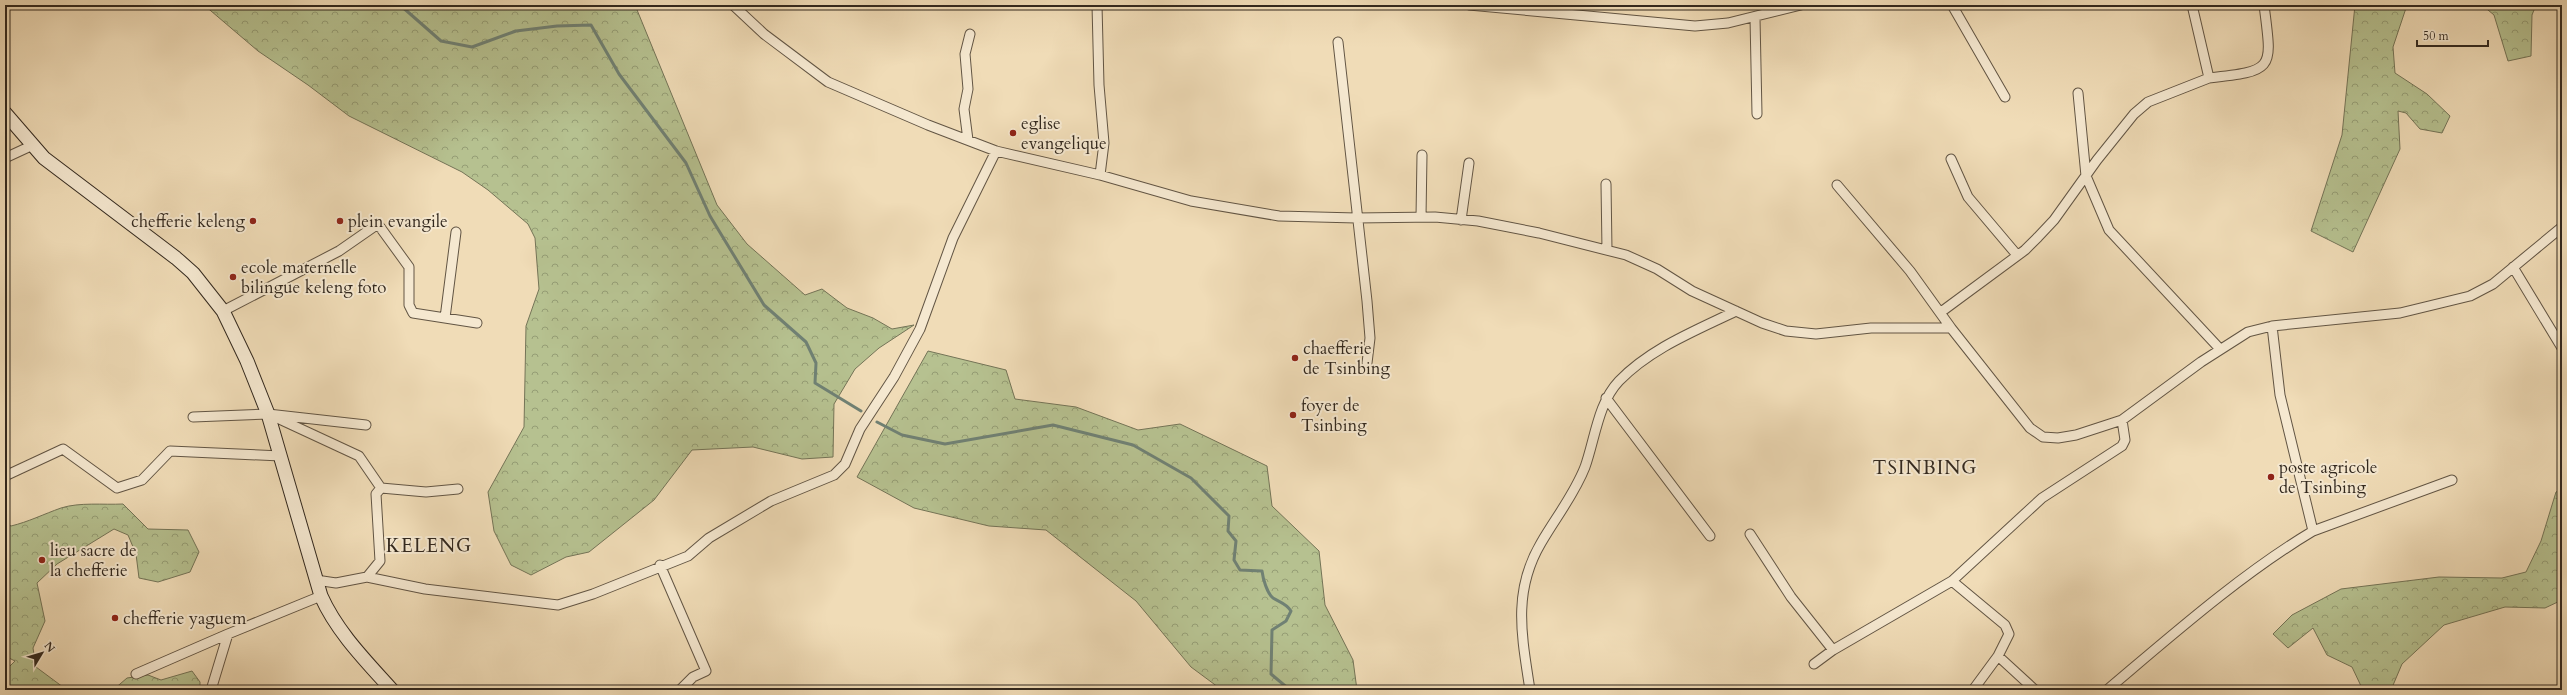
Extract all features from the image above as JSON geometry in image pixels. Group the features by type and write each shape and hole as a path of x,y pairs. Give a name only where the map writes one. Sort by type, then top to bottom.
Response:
{"main road":[{"path":"5,113 44,158 71,180 176,258 193,273 223,311 268,414 316,580 327,610 344,635 392,690"}],"street":[{"path":"733,5 764,34 828,82 996,151 1100,175 1191,201 1272,215 1356,218 1421,217 1461,220 1539,233 1607,250 1657,270 1692,291 1786,331 1816,334 1871,328 1951,328"},
{"path":"1097,5 1099,85 1104,143 1100,175"},
{"path":"1468,5 1695,26 1728,23 1755,18 1801,5"},
{"path":"1952,5 2005,97"},
{"path":"2192,5 2209,78"},
{"path":"1941,312 2018,255 2054,220 2134,114 2148,102 2209,78 2247,74 2263,66 2270,54 2264,5"},
{"path":"1755,18 1757,114"},
{"path":"968,140 964,109 968,89 966,54 970,34"},
{"path":"1338,42 1370,338 1367,363"},
{"path":"2078,93 2086,176 2109,230 2220,349"},
{"path":"5,158 33,145"},
{"path":"316,580 336,583 367,577 425,589 558,605 594,594 660,565 688,556 710,538 771,501 834,475 845,464 860,429 894,377 920,329 953,238 996,151"},
{"path":"1421,217 1422,155"},
{"path":"1951,159 1968,197 2018,255"},
{"path":"1461,220 1469,163"},
{"path":"1606,184 1607,250"},
{"path":"1836,185 1910,271 1941,312 1951,328 2030,428 2043,437 2058,438 2076,435 2122,420 2220,349 2248,332 2272,326 2400,313 2470,296 2493,284 2562,227"},
{"path":"223,311 339,252 375,226 380,227 409,267 410,309 413,313 477,323"},
{"path":"445,318 456,232"},
{"path":"2513,267 2562,348"},
{"path":"1530,690 1520,616 1523,589 1541,543 1559,517 1582,474 1606,398 1619,381 1649,356 1736,311"},
{"path":"2272,326 2283,411 2313,531"},
{"path":"1606,398 1710,536"},
{"path":"268,414 359,456 381,488"},
{"path":"193,417 268,414 366,425"},
{"path":"1814,664 1833,650 1952,581 2042,498 2122,446 2125,440 2122,420"},
{"path":"5,476 63,449 118,488 142,480 170,451 281,456"},
{"path":"2107,690 2243,579 2289,545 2313,531 2452,480"},
{"path":"367,577 380,561 376,494 381,488"},
{"path":"381,488 426,492 458,489"},
{"path":"1750,534 1791,597 1833,650"},
{"path":"660,565 706,671 693,677 680,690"},
{"path":"1952,581 2008,629 2009,634 1998,656 1973,690"},
{"path":"136,674 321,596"},
{"path":"211,690 228,634"},
{"path":"1998,656 2035,690"}],"green space":[{"path":"204,5 635,5 717,205 747,244 805,295 822,289 847,308 873,318 892,329 914,325 879,348 855,369 834,404 833,457 802,459 753,447 692,450 654,500 589,552 566,557 531,575 511,565 494,531 488,492 524,427 526,326 539,289 535,238 528,224 488,190 462,172 349,116 308,85 258,51"},
{"path":"2355,5 2407,5 2393,47 2395,73 2427,94 2450,116 2442,133 2420,129 2406,113 2398,111 2400,149 2353,252 2311,231 2342,135"},
{"path":"2482,5 2536,5 2532,15 2531,56 2508,61 2494,15"},
{"path":"928,351 1006,370 1015,399 1076,407 1138,430 1180,424 1267,466 1272,506 1319,551 1325,605 1353,660 1357,690 1222,690 1191,667 1136,601 1046,530 989,526 914,508 857,477"},
{"path":"2562,489 2562,600 2545,608 2505,607 2444,625 2402,664 2391,690 2360,690 2361,686 2352,667 2327,655 2313,628 2288,648 2273,634 2292,615 2341,589 2439,577 2502,578 2526,572 2541,541 2556,492"},
{"path":"84,504 123,504 148,529 188,530 199,552 190,572 158,582 139,578 136,554 128,535 114,529 57,564 37,583 45,621 33,648 36,667 67,690 6,690 5,671 15,661 5,656 5,523 11,526 68,506"},
{"path":"192,671 200,682 200,690 113,690 127,678 148,675 161,680"}],"waterway":[{"path":"400,5 441,41 472,47 516,31 557,26 591,25 619,74 686,163 710,216 764,305 806,342 816,363 815,383 861,411"},
{"path":"877,422 902,435 945,444 1053,425 1133,445 1191,478 1229,516 1228,531 1236,541 1234,560 1240,570 1262,571 1263,578 1271,596 1291,611 1286,621 1272,630 1271,674 1290,690"}],"place":[{"name":"eglise evangelique","path":"1013,133"},
{"name":"chefferie keleng","path":"253,221"},
{"name":"plein evangile","path":"340,221"},
{"name":"ecole maternelle bilingue keleng foto","path":"233,277"},
{"name":"chaefferie de Tsinbing","path":"1295,358"},
{"name":"foyer de Tsinbing","path":"1293,415"},
{"name":"poste agricole de Tsinbing","path":"2271,477"},
{"name":"lieu sacre de la chefferie","path":"42,560"},
{"name":"chefferie yaguem","path":"115,618"}],"district":[{"name":"TSINBING","path":"1925,468"},
{"name":"KELENG","path":"429,546"}]}
